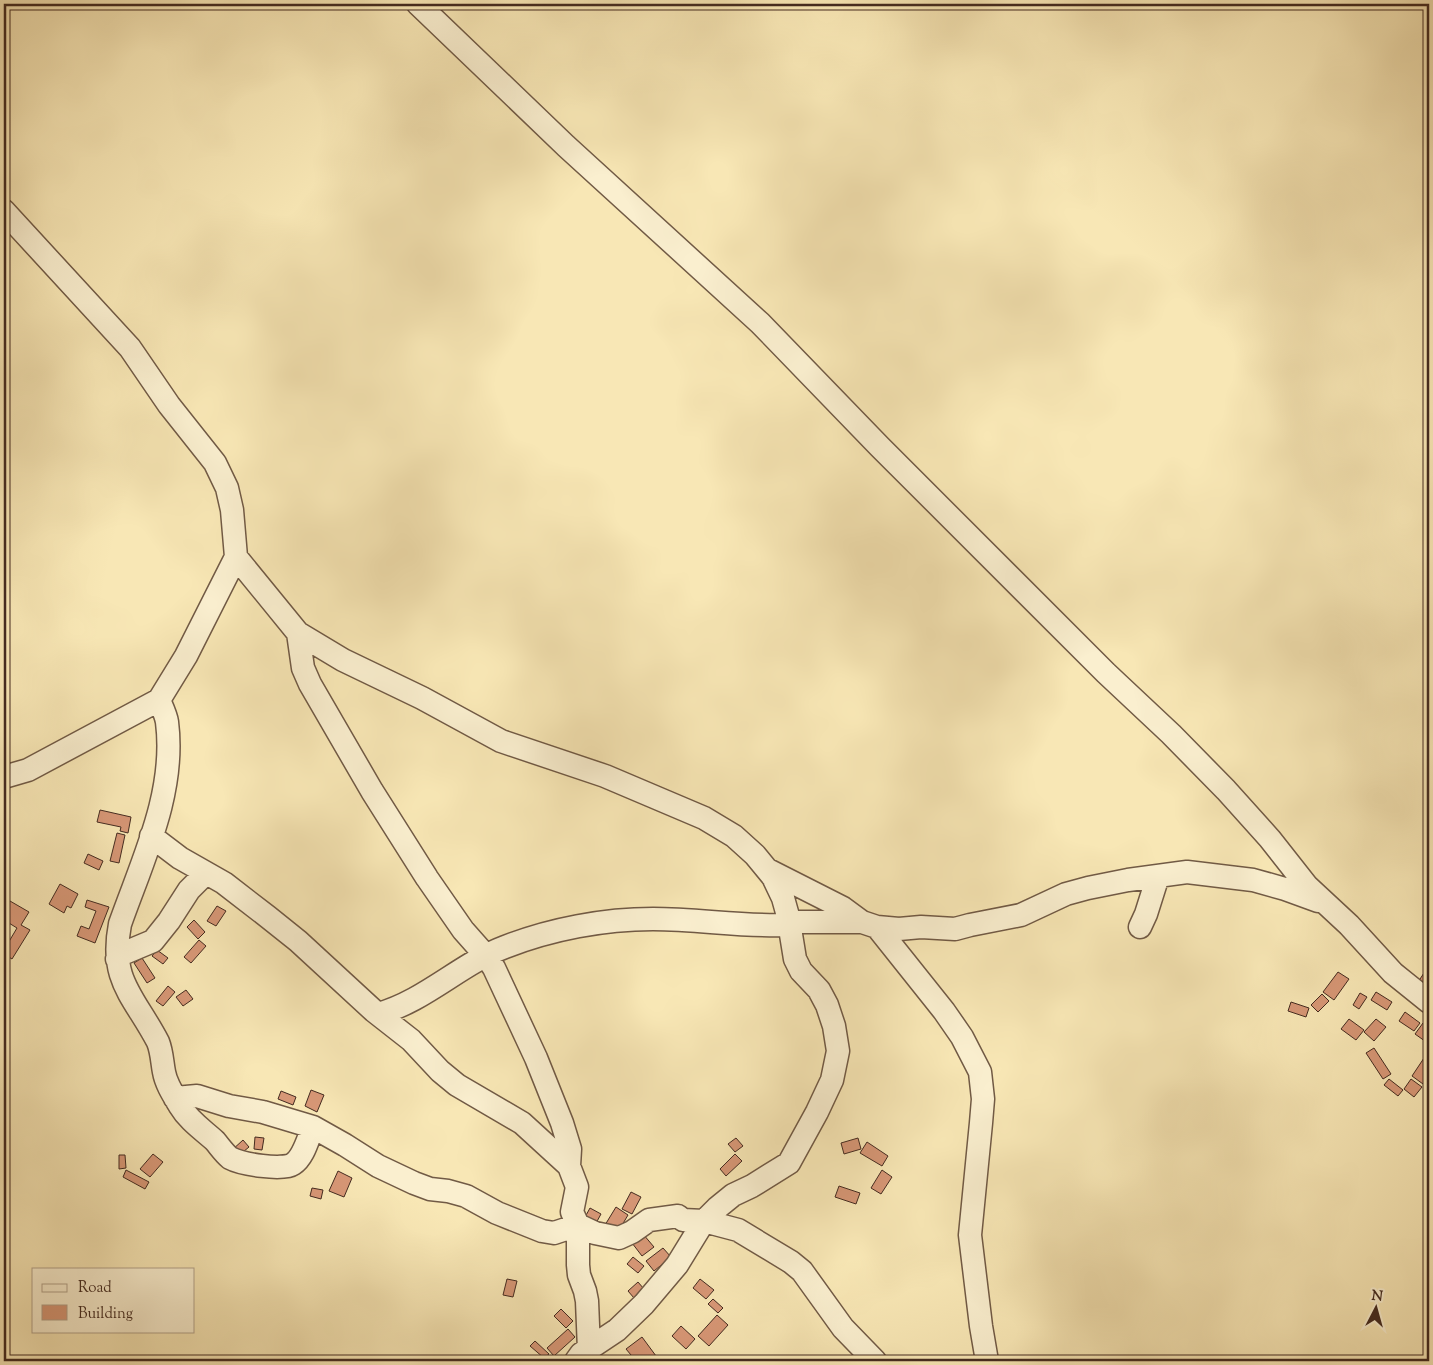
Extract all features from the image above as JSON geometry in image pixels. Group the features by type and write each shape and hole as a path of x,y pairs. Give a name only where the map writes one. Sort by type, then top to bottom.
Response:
{"street":[{"path":"418,4 566,146 760,323 880,447 1219,783 1270,838 1307,886 1348,925 1393,973 1429,1002"},
{"path":"4,211 130,348 169,405 215,463 227,488 232,510 236,557 186,656 159,700 28,770 4,777"},
{"path":"236,557 298,633 343,660 422,698 501,741 605,776 704,818 734,836 755,855 773,877 783,898 795,959 802,971 820,990 834,1026 838,1051 832,1080 789,1163 733,1195 704,1221 677,1265 644,1304 617,1330 582,1355"},
{"path":"298,633 304,668 310,684 372,790 427,878 463,930 486,956 501,982 524,1030 562,1123 570,1149 569,1166 577,1187 572,1212 578,1225 579,1275 587,1301 582,1355"},
{"path":"159,700 167,721 168,753 161,810 120,924 116,943 116,959 121,980 158,1043 167,1081 180,1107 192,1122 203,1130 224,1152 238,1162 269,1166 293,1165 299,1158 312,1127"},
{"path":"151,836 180,858 224,883 268,916 410,1040 440,1072 457,1085 522,1123 569,1166"},
{"path":"768,870 843,908 869,925 944,1011 962,1037 980,1072 982,1123 970,1235 987,1361"},
{"path":"378,1014 416,999 452,975 504,947 534,937 601,923 655,919 754,925 869,925 955,929 1020,915 1066,894 1088,888 1128,880 1187,872 1253,880 1326,904"},
{"path":"116,959 122,954 153,941 169,921 189,890 206,873"},
{"path":"1140,927 1158,876"},
{"path":"176,1098 197,1096 229,1106 263,1112 312,1127 378,1166 430,1189 466,1196 497,1213 542,1231 554,1233 578,1225 595,1233 619,1238 654,1218 678,1216 683,1220 704,1221 738,1230 791,1262 802,1271 843,1328 875,1361"}],"building":[{"path":"100,810 131,817 128,833 120,831 121,827 97,822"},
{"path":"117,833 125,835 119,863 110,861"},
{"path":"88,854 103,861 99,870 84,863"},
{"path":"60,884 78,894 71,908 67,906 64,913 49,904"},
{"path":"87,900 109,907 95,943 77,936 81,926 89,929 96,911 85,907"},
{"path":"10,901 29,912 21,925 30,930 12,959 4,954 4,950 17,928 4,920 4,911"},
{"path":"217,906 226,911 216,926 207,921"},
{"path":"194,920 205,932 198,939 187,927"},
{"path":"199,940 206,946 191,963 184,957"},
{"path":"157,950 168,958 163,964 152,956"},
{"path":"142,958 155,978 147,983 134,963"},
{"path":"1338,972 1349,979 1334,1000 1323,992"},
{"path":"1424,973 1429,976 1429,990 1418,982"},
{"path":"168,986 175,992 163,1006 156,1001"},
{"path":"186,990 193,999 183,1006 176,997"},
{"path":"1376,992 1392,1002 1387,1010 1371,1000"},
{"path":"1360,993 1367,997 1359,1009 1353,1005"},
{"path":"1322,994 1329,1001 1318,1012 1311,1005"},
{"path":"1291,1002 1309,1008 1306,1017 1288,1011"},
{"path":"1405,1012 1420,1023 1414,1031 1399,1021"},
{"path":"1349,1019 1364,1030 1356,1040 1341,1029"},
{"path":"1376,1019 1386,1027 1374,1041 1364,1032"},
{"path":"1423,1023 1429,1028 1429,1044 1415,1034"},
{"path":"1374,1048 1391,1074 1383,1079 1366,1053"},
{"path":"1426,1055 1429,1057 1429,1076 1423,1084 1412,1076"},
{"path":"1389,1079 1403,1090 1398,1096 1384,1085"},
{"path":"1411,1079 1422,1087 1414,1097 1404,1089"},
{"path":"311,1090 324,1095 317,1112 305,1106"},
{"path":"281,1091 296,1097 293,1105 278,1099"},
{"path":"255,1137 264,1138 262,1150 254,1149"},
{"path":"736,1138 743,1146 735,1152 728,1144"},
{"path":"858,1138 861,1149 844,1154 841,1143"},
{"path":"243,1140 249,1147 237,1157 231,1151"},
{"path":"867,1142 888,1156 882,1166 860,1153"},
{"path":"153,1154 163,1162 150,1177 140,1169"},
{"path":"735,1154 742,1161 726,1176 720,1169"},
{"path":"119,1155 125,1155 126,1168 119,1169"},
{"path":"126,1170 149,1182 145,1189 123,1177"},
{"path":"882,1170 892,1177 881,1194 871,1188"},
{"path":"338,1171 352,1178 344,1197 329,1191"},
{"path":"839,1186 860,1193 856,1204 835,1197"},
{"path":"312,1188 323,1190 321,1199 310,1196"},
{"path":"631,1192 641,1197 632,1214 622,1209"},
{"path":"616,1207 628,1215 618,1232 605,1225"},
{"path":"590,1208 601,1214 595,1225 584,1219"},
{"path":"643,1234 654,1247 642,1256 632,1243"},
{"path":"663,1248 671,1257 654,1271 646,1261"},
{"path":"633,1257 644,1266 638,1273 627,1264"},
{"path":"507,1279 517,1281 513,1297 503,1295"},
{"path":"700,1279 714,1290 706,1299 693,1288"},
{"path":"638,1282 644,1289 634,1298 628,1291"},
{"path":"713,1299 723,1308 718,1313 708,1304"},
{"path":"561,1309 573,1321 566,1328 554,1316"},
{"path":"717,1315 728,1325 709,1346 698,1336"},
{"path":"681,1326 695,1339 686,1349 672,1336"},
{"path":"568,1329 575,1337 554,1356 547,1348"},
{"path":"642,1337 659,1360 636,1361 626,1349"},
{"path":"535,1341 549,1354 544,1358 530,1346"}]}
